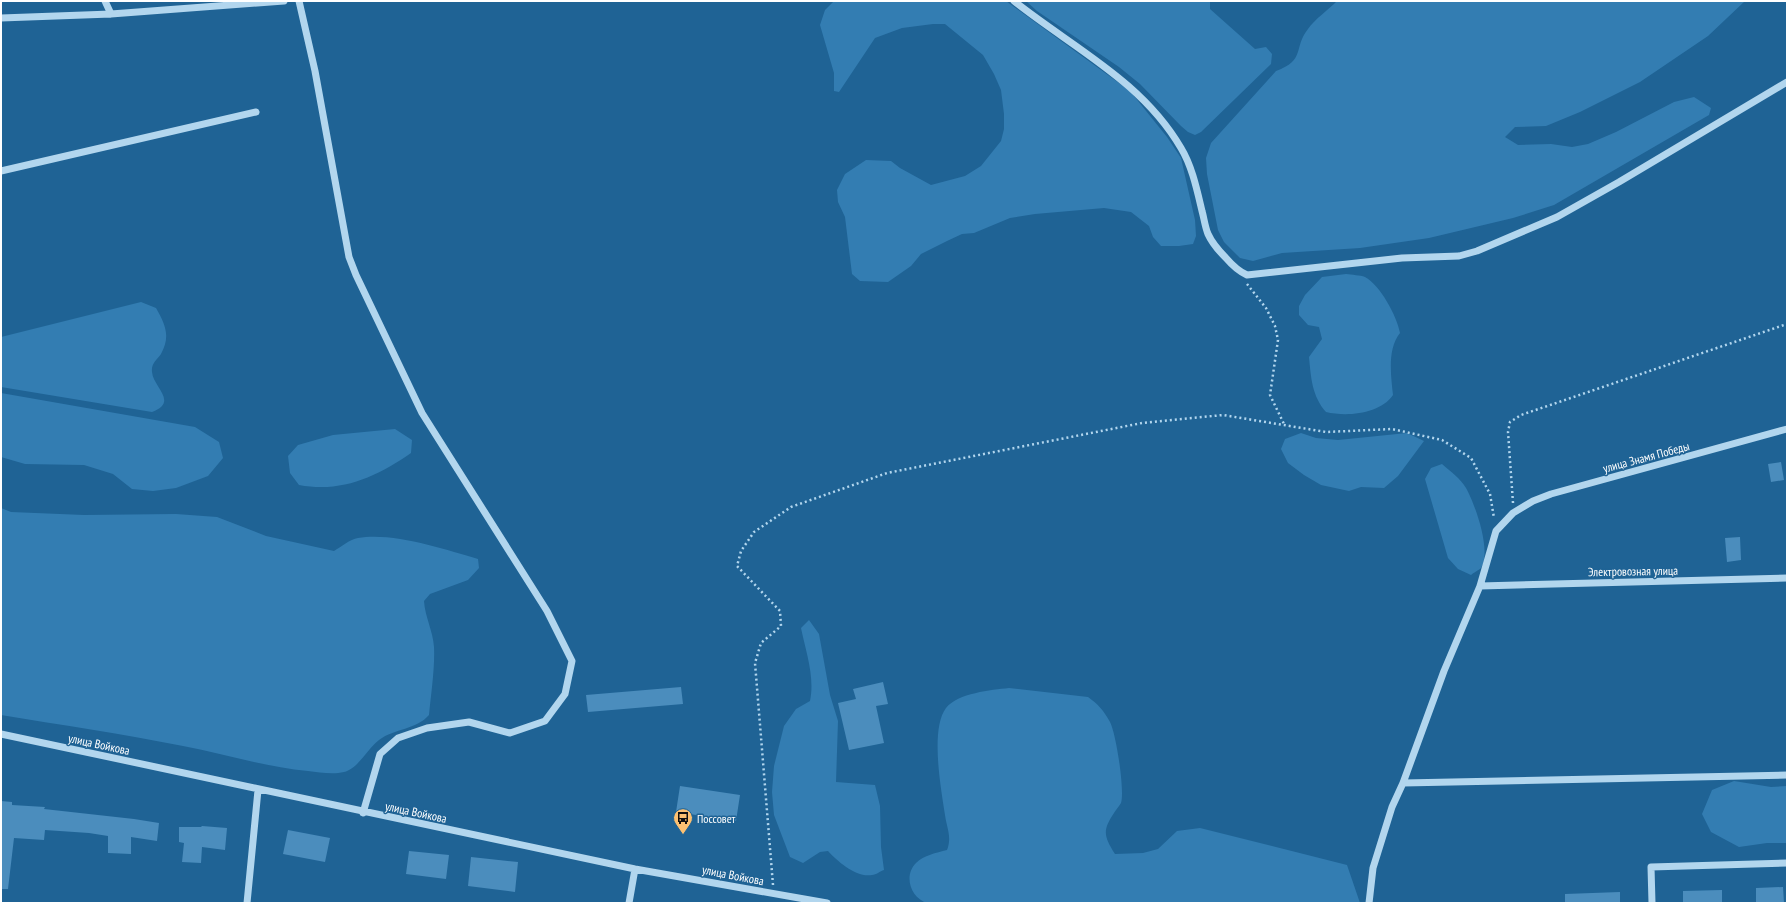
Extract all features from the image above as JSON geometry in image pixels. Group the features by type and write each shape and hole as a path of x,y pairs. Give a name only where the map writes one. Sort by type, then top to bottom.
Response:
{"street":[{"path":"105,1 111,14"},
{"path":"1,18 111,14 284,1"},
{"path":"299,1 316,71 350,257 356,275 422,413 547,610 572,661 566,694 545,722 510,733 468,722 428,728 398,738 380,754 363,813"},
{"path":"1014,1 1102,64 1128,84 1147,102 1166,125 1182,149 1191,172 1208,233 1214,244 1233,266 1247,275 1402,258 1460,256 1477,251 1557,217 1787,82"},
{"path":"1,171 256,112"},
{"name":"улица Знамя Победы","path":"1496,531 1513,513 1533,501 1552,494 1787,429"},
{"path":"1369,903 1373,868 1392,807 1403,783 1444,671 1480,586 1496,531"},
{"name":"Электровозная улица","path":"1480,586 1787,578"},
{"name":"улица Войкова","path":"1,734 363,813 635,869 704,880 774,894 787,900 827,903"},
{"path":"1403,783 1787,775"},
{"path":"247,903 258,790"},
{"path":"1652,903 1651,867 1787,863"},
{"path":"629,903 635,869"}],"path":[{"path":"1242,273 1248,286 1266,308 1275,326 1278,340 1270,395 1284,425"},
{"path":"1513,513 1508,432 1510,422 1521,415 1787,324"},
{"path":"774,894 755,663 761,643 781,626 780,611 737,566 741,552 754,532 791,507 895,472 1142,423 1223,415 1326,432 1392,429 1442,440 1471,458 1490,494 1496,531"}],"shaded area":[{"path":"834,1 1006,1 1130,91 1167,137 1181,158 1195,220 1196,236 1193,244 1161,246 1153,237 1149,226 1131,212 1104,208 1035,214 1010,218 974,233 962,234 921,254 911,266 888,282 860,281 852,274 845,217 838,202 837,190 845,174 866,160 891,161 900,168 931,185 965,176 981,166 1001,141 1004,129 1004,114 1001,90 983,55 945,24 902,28 875,38 839,92 834,91 834,73 820,25 825,10"},
{"path":"1026,1 1210,1 1210,9 1255,49 1266,47 1272,54 1271,64 1201,132 1195,135 1188,132 1181,126 1140,84 1119,67 1037,11"},
{"path":"1337,1 1745,1 1708,36 1640,82 1580,112 1546,126 1515,127 1505,137 1518,145 1551,144 1572,147 1588,144 1616,132 1674,102 1694,97 1711,108 1709,115 1554,205 1513,218 1429,238 1360,248 1282,253 1253,261 1240,258 1224,242 1218,230 1207,174 1206,158 1211,143 1276,71 1292,62 1298,53 1301,42 1308,29"},
{"path":"1346,274 1358,275 1371,281 1382,294 1392,310 1400,333 1393,347 1391,363 1393,395 1380,406 1372,410 1353,414 1326,412 1321,406 1313,386 1309,357 1322,339 1319,327 1308,325 1299,315 1299,306 1305,295 1322,277"},
{"path":"141,302 156,308 166,330 166,341 164,348 153,364 152,369 153,378 164,399 164,404 160,408 152,412 1,387 1,337"},
{"path":"1,393 195,427 219,442 223,458 208,476 176,488 153,491 132,489 113,474 84,465 25,464 1,457"},
{"path":"395,429 412,440 411,453 372,476 344,485 315,487 299,485 290,473 288,456 298,445 333,435"},
{"path":"1301,433 1316,438 1338,440 1407,433 1424,441 1398,476 1384,488 1361,487 1349,491 1321,485 1288,463 1281,449 1285,439"},
{"path":"1442,464 1464,485 1470,495 1478,516 1485,551 1484,560 1481,568 1471,575 1458,569 1448,558 1425,479 1431,468"},
{"path":"1,508 11,512 84,515 176,514 217,517 266,536 334,551 349,541 358,538 387,537 418,542 478,559 479,568 468,580 430,594 424,601 434,647 429,715 418,724 392,733 379,740 354,767 344,772 330,773 292,769 199,749 1,715"},
{"path":"809,620 819,634 830,695 838,721 836,782 875,785 880,806 881,847 884,870 874,875 854,872 837,860 828,851 820,852 803,863 790,857 774,815 772,792 774,766 784,726 796,709 810,701 811,674 801,628"},
{"path":"1009,688 1088,697 1098,705 1105,714 1110,722 1115,738 1122,787 1121,803 1110,819 1106,829 1107,838 1115,854 1143,853 1158,849 1177,831 1200,828 1347,865 1360,903 927,903 921,900 913,892 911,886 910,874 912,868 923,858 947,850 949,841 938,760 941,718 946,708 958,699 975,693"},
{"path":"1734,781 1771,787 1787,786 1787,843 1767,843 1739,847 1711,832 1702,814 1712,790"}],"building":[{"path":"1781,462 1784,480 1771,482 1768,464"},
{"path":"1740,537 1741,560 1727,562 1725,538"},
{"path":"883,682 888,704 876,706 884,743 849,750 838,703 856,699 853,689"},
{"path":"681,687 683,704 588,712 586,695"},
{"path":"680,786 740,795 736,821 676,812"},
{"path":"1,801 12,802 12,805 45,807 44,809 159,823 157,841 131,837 131,854 108,853 108,836 89,833 45,830 44,840 14,838 8,889 1,889"},
{"path":"202,826 227,828 225,850 202,847 201,863 182,862 184,843 179,842 179,827"},
{"path":"288,830 330,838 325,862 283,854"},
{"path":"409,851 449,855 446,879 406,874"},
{"path":"471,857 518,862 515,892 468,886"},
{"path":"1783,887 1784,903 1756,903 1756,888"},
{"path":"1722,890 1722,903 1683,903 1683,891"},
{"path":"1620,892 1620,903 1565,903 1565,894"}],"place":[{"name":"Поссовет","path":"683,835"}]}
